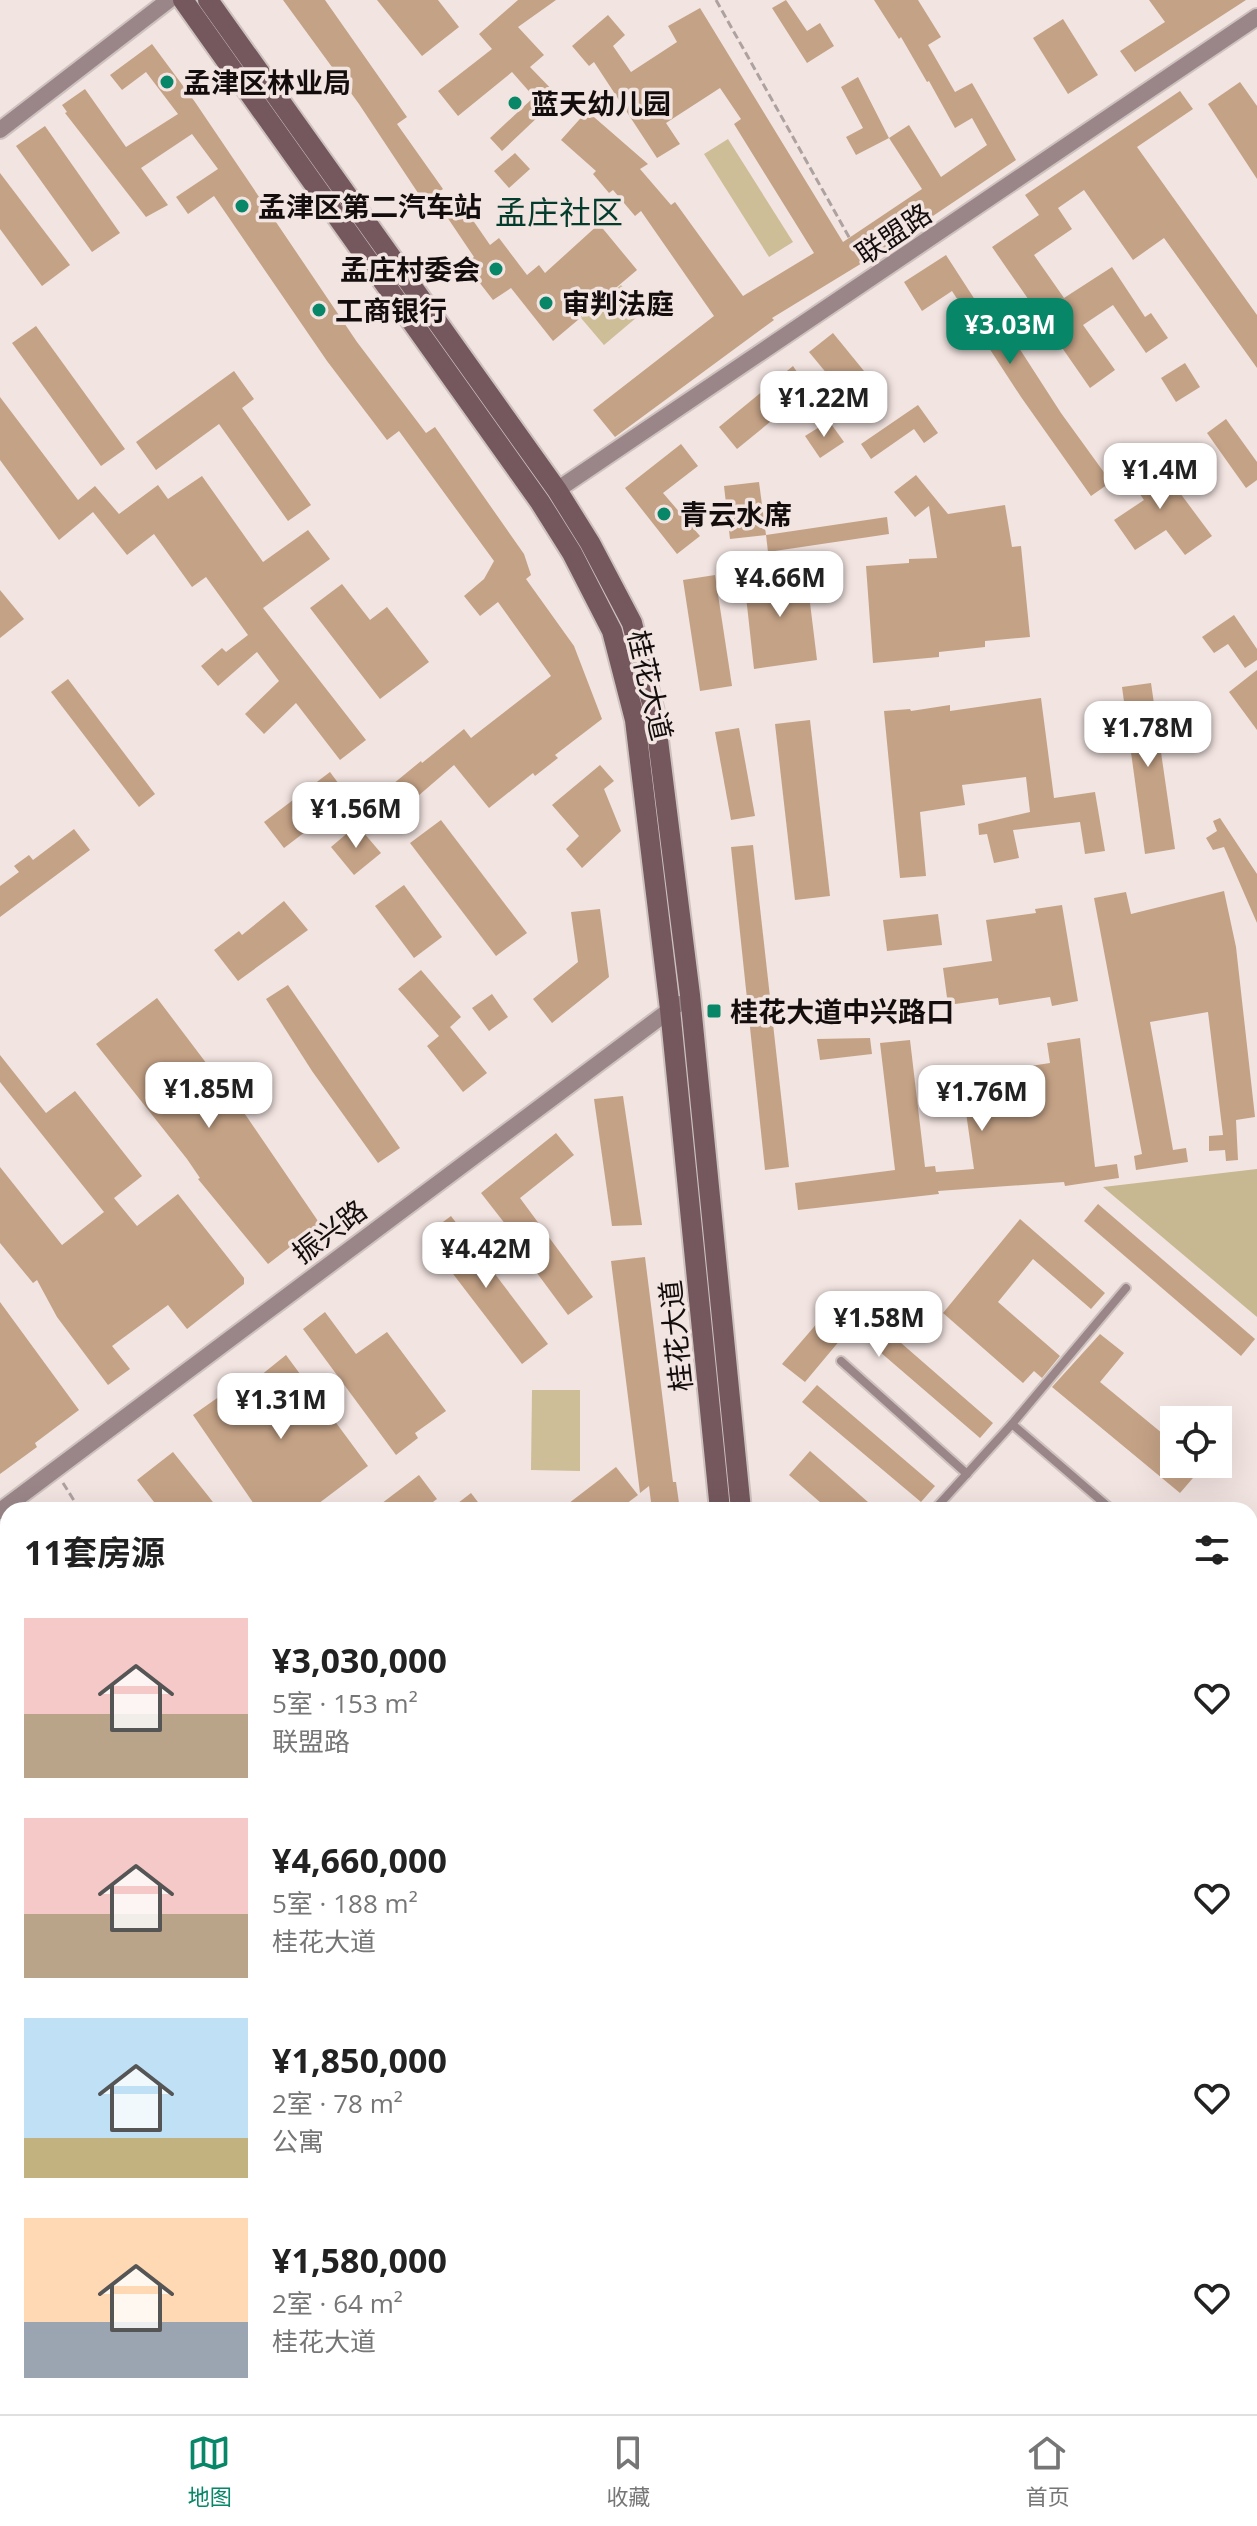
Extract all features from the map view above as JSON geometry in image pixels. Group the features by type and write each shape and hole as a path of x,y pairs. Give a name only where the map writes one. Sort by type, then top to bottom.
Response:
{"main road":[{"name":"桂花大道","path":"183,0 540,502 572,553 612,631 635,720 670,1009 719,1502"},
{"name":"桂花大道","path":"208,0 557,490 590,543 632,623 655,716 690,995 740,1502"}],"street":[{"path":"0,130 169,0"},
{"name":"联盟路","path":"557,490 1257,17"},
{"name":"振兴路","path":"12,1502 690,995"}],"lane":[{"path":"941,1502 1012,1424 1126,1288"},
{"path":"841,1361 967,1474"},
{"path":"1012,1424 1103,1502"}],"path":[{"path":"716,0 872,278"},
{"path":"54,1469 75,1502"}],"shaded area":[{"path":"728,139 793,242 769,257 704,154"},
{"path":"621,285 643,312 604,345 581,318"},
{"path":"1257,1169 1257,1317 1103,1187"},
{"path":"532,1390 580,1390 580,1471 531,1470"}],"building":[{"path":"283,0 325,0 407,117 397,124 443,189 424,202 359,104"},
{"path":"377,0 438,0 459,27 422,56"},
{"path":"518,0 556,0 518,27 544,55 530,67 559,97 502,151 490,138 534,97 512,72 458,116 438,91 492,49 479,34"},
{"path":"786,0 807,31 820,23 834,46 807,63 772,8"},
{"path":"874,0 918,0 941,37 928,45 955,92 972,83 1016,160 872,257 772,318 774,320 615,437 593,410 714,316 641,211 635,216 613,190 609,193 593,174 596,171 561,140 587,111 648,164 640,169 671,205 675,202 743,296 814,253 734,124 741,119 720,88 666,123 680,144 657,158 594,62 589,66 572,46 608,15 625,35 613,46 631,72 677,42 668,26 700,8 843,242 922,189 889,138 909,125 941,177 987,145 972,118 955,128 929,81"},
{"path":"1149,0 1246,0 1135,72 1120,51 1165,22"},
{"path":"1063,19 1098,75 1068,94 1033,38"},
{"path":"152,44 195,102 357,342 426,433 435,427 524,554 531,575 526,579 574,646 602,719 555,755 558,758 535,776 533,773 489,808 454,765 396,815 385,802 398,791 393,784 421,761 464,729 471,738 551,676 498,602 480,616 464,596 484,579 494,561 399,431 387,440 327,361 214,196 188,214 176,197 218,169 192,134 141,168 168,205 146,217 65,113 62,105 85,89 126,147 178,114 146,72 122,90 110,75"},
{"path":"858,77 889,138 856,155 846,137 863,128 841,87"},
{"path":"1240,82 1257,106 1257,179 1208,104"},
{"path":"1180,91 1193,109 1137,147 1257,315 1257,368 1164,238 1133,260 1084,190 1058,208 1072,229 1034,255 1064,298 1112,267 1145,317 1151,313 1168,338 1146,353 1113,305 1083,325 1115,370 1090,388 992,247 1039,215 1025,195"},
{"path":"45,126 120,233 92,252 16,146"},
{"path":"515,153 530,169 509,188 494,171"},
{"path":"0,173 70,265 42,286 0,229"},
{"path":"461,203 490,245 499,238 527,275 539,265 545,273 599,224 637,270 553,341 511,288 493,300 465,264 474,257 445,214"},
{"path":"946,255 979,306 988,300 1061,413 1111,482 1091,496 952,291 922,311 904,282"},
{"path":"36,326 125,449 101,466 12,343"},
{"path":"833,333 873,382 853,398 847,398 809,352"},
{"path":"1185,363 1200,387 1176,402 1161,378"},
{"path":"793,366 809,390 737,449 719,427"},
{"path":"234,371 254,399 242,408 311,505 288,521 219,424 156,470 136,442"},
{"path":"0,397 78,500 95,486 119,514 158,485 168,499 202,476 263,562 308,530 330,559 263,608 366,740 340,760 296,703 264,734 245,714 279,681 257,652 218,686 201,666 222,648 226,652 248,635 206,577 192,587 154,534 127,555 93,512 59,540 0,460"},
{"path":"918,405 938,433 924,443 914,429 871,459 861,444"},
{"path":"1226,419 1257,462 1257,480 1246,488 1207,433"},
{"path":"829,421 844,442 820,458 805,436"},
{"name":"青云水席","path":"681,444 698,466 663,493 700,536 677,554 625,488"},
{"path":"1151,454 1212,536 1185,555 1166,530 1135,550 1114,520 1144,500 1125,473"},
{"path":"916,475 948,514 1005,505 1012,547 1021,546 1030,637 985,641 985,647 939,652 939,657 873,663 866,566 937,558 929,506 915,517 894,492"},
{"path":"759,482 766,535 730,539 724,486"},
{"path":"887,517 889,534 768,552 766,535"},
{"path":"806,570 817,660 754,669 744,578 772,575 771,572"},
{"path":"715,575 732,686 700,691 683,580"},
{"path":"342,584 370,620 387,607 429,662 380,699 310,608"},
{"path":"0,590 24,619 0,638"},
{"path":"1234,615 1257,649 1257,660 1245,668 1228,644 1214,653 1202,637"},
{"path":"1257,670 1257,730 1229,692"},
{"path":"68,679 155,794 139,807 51,692"},
{"path":"1151,683 1175,849 1145,854 1122,687"},
{"path":"1041,698 1054,798 1095,792 1105,851 1085,854 1080,822 1013,830 1019,858 994,863 987,834 979,835 978,824 1030,812 1026,777 962,785 965,805 920,812 926,876 900,878 884,711 911,711 950,705 950,711"},
{"path":"810,720 830,896 795,900 775,724"},
{"path":"739,728 755,816 731,820 715,732"},
{"path":"600,765 614,781 604,789 621,831 582,868 566,849 579,836 552,805"},
{"path":"330,772 347,795 347,800 284,848 264,822"},
{"path":"1220,818 1257,874 1257,923 1224,847 1213,850 1206,838 1217,831 1213,821"},
{"path":"441,820 527,933 496,956 410,843"},
{"path":"357,825 381,853 354,875 331,847"},
{"path":"74,829 90,850 0,917 0,886 19,872 14,866 29,855 33,860"},
{"path":"753,845 789,1167 765,1170 731,847"},
{"path":"404,885 442,937 414,958 375,906"},
{"path":"1224,891 1236,947 1255,1117 1236,1120 1238,1160 1226,1161 1225,1150 1209,1151 1209,1136 1223,1135 1208,1012 1150,1022 1173,1150 1186,1148 1188,1162 1136,1170 1134,1156 1142,1154 1094,898 1126,892 1131,914"},
{"path":"284,901 308,930 238,981 214,950 239,931 242,935"},
{"path":"1062,905 1078,1001 1052,1006 1050,997 999,1005 998,998 948,1005 943,968 992,961 986,920 1036,913 1035,909"},
{"path":"600,909 609,977 552,1023 533,999 578,962 571,912"},
{"path":"938,914 942,945 887,951 883,920"},
{"path":"421,970 461,1017 450,1027 487,1073 463,1092 427,1046 439,1036 398,989"},
{"path":"288,985 400,1148 378,1163 312,1071 266,999"},
{"path":"492,994 508,1017 489,1031 472,1008"},
{"path":"157,998 247,1117 320,1224 268,1264 198,1179 187,1159 96,1044"},
{"path":"870,1038 872,1054 820,1060 817,1039"},
{"path":"1080,1038 1095,1167 1117,1164 1119,1178 1065,1186 1064,1182 938,1191 939,1194 798,1210 795,1183 895,1170 880,1043 910,1040 925,1167 935,1166 936,1172 974,1169 961,1077 1050,1063 1047,1043"},
{"path":"0,1055 46,1113 75,1091 142,1176 114,1198 137,1226 178,1194 244,1278 244,1284 187,1329 168,1305 112,1346 130,1369 108,1385 57,1317 37,1280 33,1283 0,1243 0,1167 62,1245 104,1212 0,1082"},
{"path":"623,1096 642,1225 612,1226 594,1099"},
{"path":"556,1133 574,1155 520,1198 593,1297 568,1315 481,1193"},
{"path":"1098,1204 1255,1339 1241,1356 1084,1221"},
{"path":"451,1216 548,1344 522,1364 424,1236"},
{"path":"1020,1219 1105,1293 1091,1309 1033,1259 998,1302 1060,1356 1042,1378 1034,1371 1023,1383 943,1313"},
{"path":"645,1257 673,1482 676,1482 679,1502 651,1502 649,1486 640,1493 611,1261"},
{"path":"851,1294 865,1306 862,1309 993,1423 980,1438 851,1327 805,1382 782,1364 832,1306 837,1311"},
{"path":"0,1302 79,1410 0,1474"},
{"path":"325,1312 356,1354 387,1332 446,1411 415,1433 418,1438 396,1455 303,1329"},
{"path":"1100,1334 1124,1353 1100,1382 1160,1431 1160,1476 1052,1387"},
{"path":"286,1355 368,1466 321,1502 253,1502 193,1415 230,1389 235,1396"},
{"path":"817,1385 935,1486 921,1502 802,1402"},
{"path":"810,1451 868,1502 820,1502 789,1475"},
{"path":"173,1452 213,1502 154,1502 137,1480"},
{"path":"616,1467 638,1495 629,1502 570,1502"},
{"path":"419,1475 437,1499 433,1502 384,1502"},
{"path":"1162,1478 1193,1478 1180,1493"},
{"path":"471,1493 478,1502 459,1502"}],"place":[{"name":"孟津区林业局","path":"167,82"},
{"name":"蓝天幼儿园","path":"515,103"},
{"name":"孟津区第二汽车站","path":"242,206"},
{"name":"孟庄村委会","path":"496,269"},
{"name":"审判法庭","path":"546,303"},
{"name":"工商银行","path":"319,310"},
{"name":"青云水席","path":"664,514"},
{"name":"桂花大道中兴路口","path":"714,1011"}],"district":[{"name":"孟庄社区","path":"559,211"}]}
